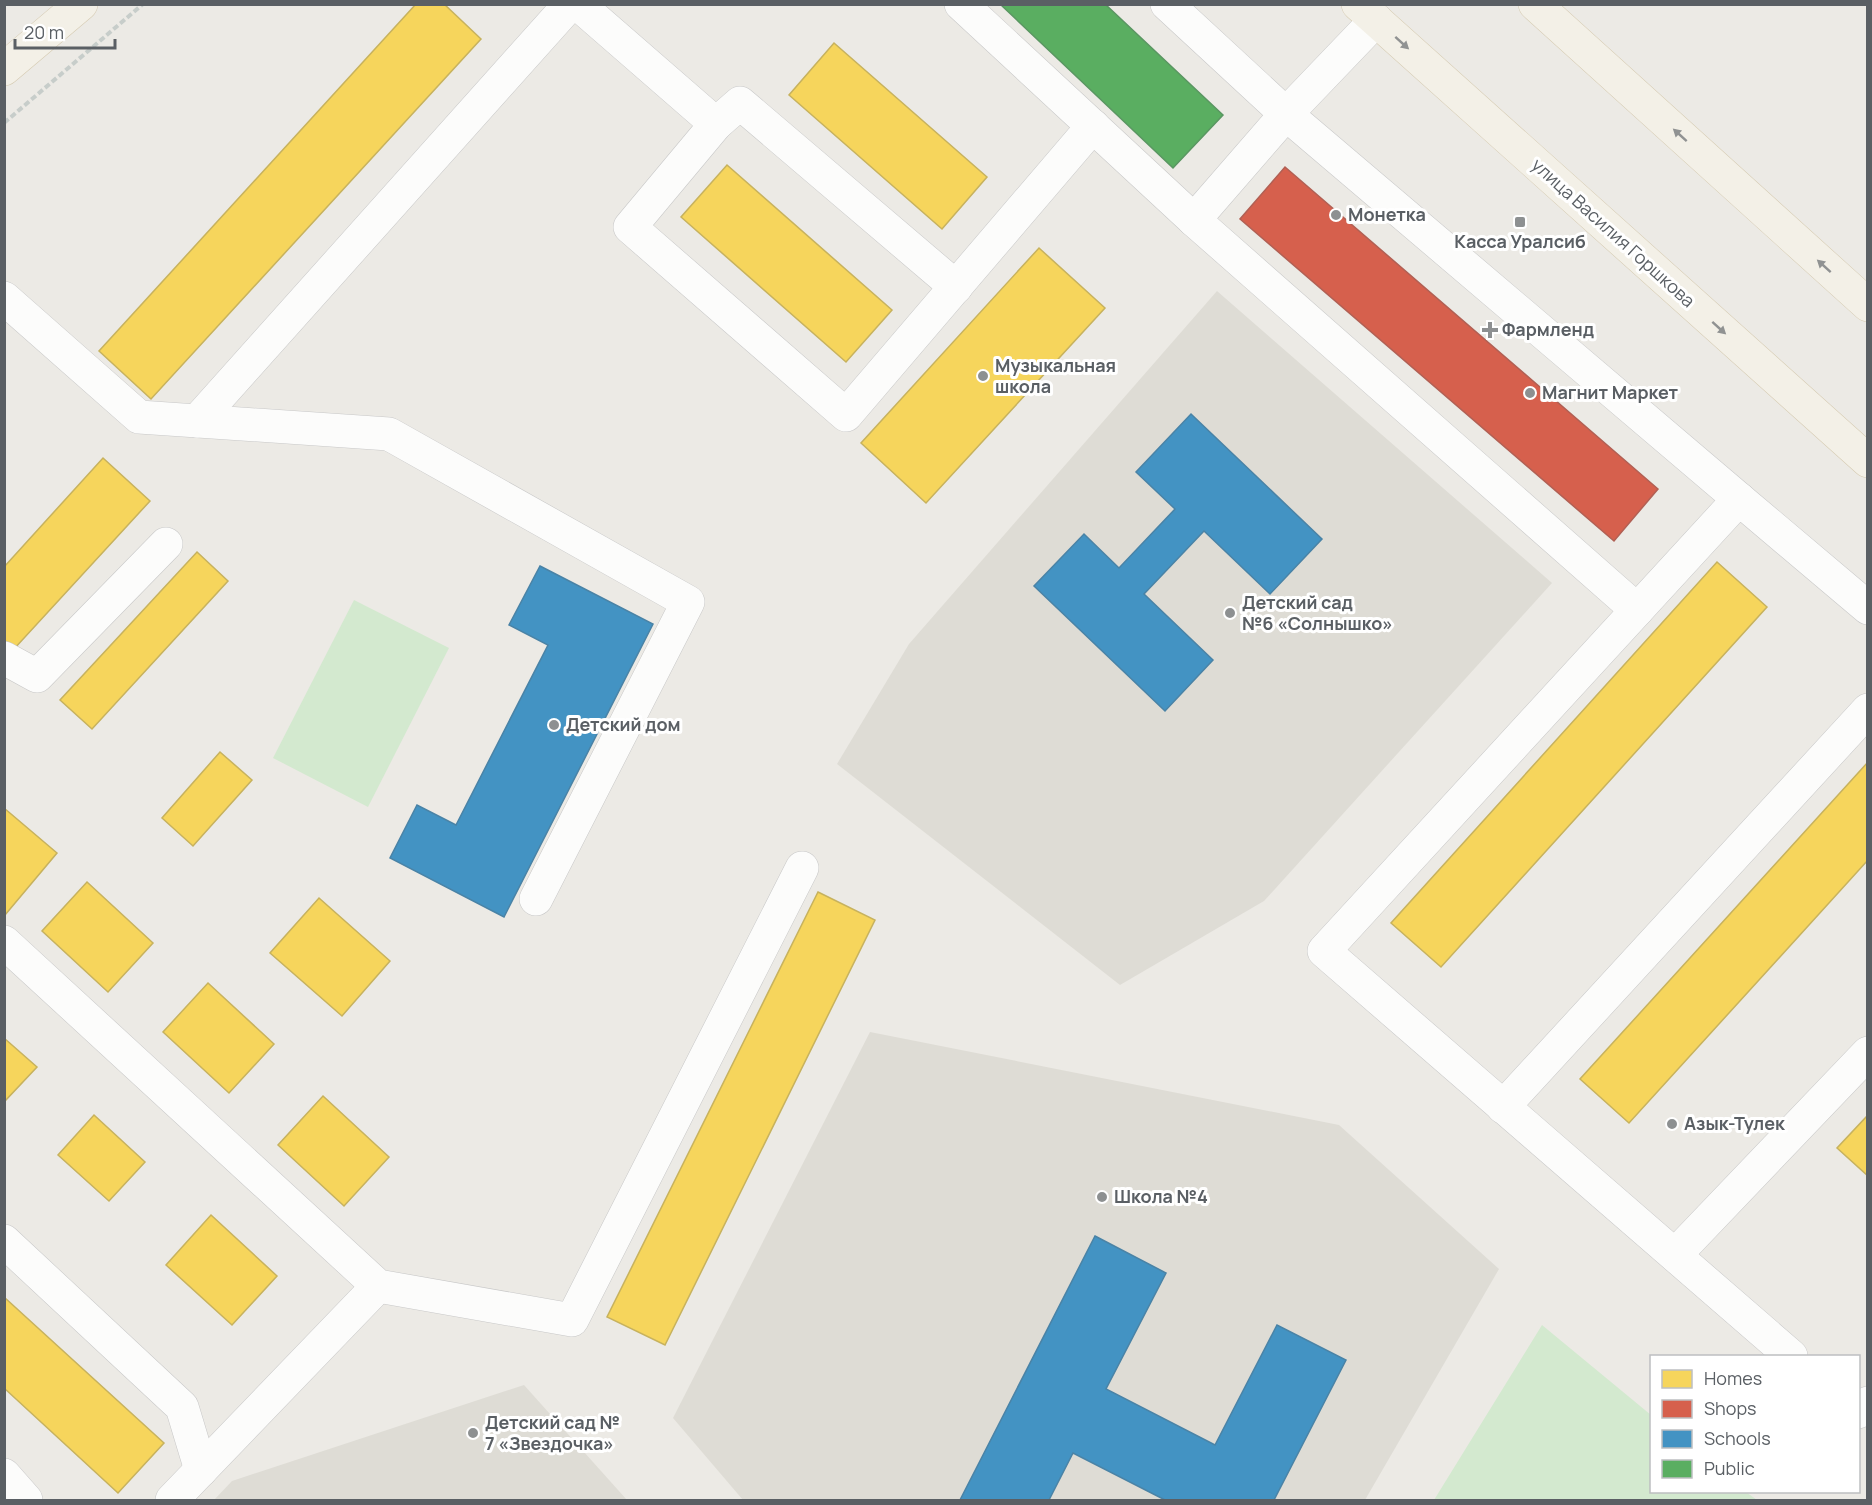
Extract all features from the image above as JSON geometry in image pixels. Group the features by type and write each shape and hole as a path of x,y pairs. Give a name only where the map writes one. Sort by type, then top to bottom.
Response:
{"main road":[{"path":"4,69 81,4"},
{"path":"1535,4 1868,305"},
{"name":"улица Василия Горшкова","path":"1367,13 1868,461"}],"lane":[{"path":"197,421 570,4"},
{"path":"578,4 716,124"},
{"path":"961,4 1194,220 1637,610"},
{"path":"1167,4 1286,114 1868,608"},
{"path":"1194,220 1286,114 1367,13"},
{"path":"956,287 740,103 716,124 630,227 846,415 956,287 1093,126"},
{"path":"4,298 140,417 389,434 688,602 536,899"},
{"path":"1739,499 1324,951 1790,1355"},
{"path":"4,658 37,676 166,544"},
{"path":"1503,1107 1868,710"},
{"path":"4,942 378,1286 572,1320 802,868"},
{"path":"1675,1255 1868,1053"},
{"path":"4,1241 182,1407 201,1470"},
{"path":"172,1500 378,1286"},
{"path":"4,1475 27,1500"}],"path":[{"path":"4,123 143,4"}],"shaded area":[{"name":"Детский сад №6 «Солнышко»","path":"1217,291 1552,583 1264,901 1120,985 837,764 909,644"},
{"name":"Школа №4","path":"870,1032 1339,1125 1499,1269 1365,1500 743,1500 673,1418"},
{"name":"Детский сад № 7 «Звездочка»","path":"524,1385 627,1500 214,1500 232,1481"}],"green space":[{"path":"354,600 449,648 368,807 273,758"},
{"path":"1542,1325 1650,1414 1650,1493 1747,1493 1757,1500 1434,1500"}],"building: Homes":[{"path":"416,4 444,4 481,39 151,399 99,351"},
{"path":"834,43 987,177 942,229 789,95"},
{"path":"727,165 892,310 846,362 681,217"},
{"name":"Музыкальная школа","path":"1039,248 1105,308 926,503 861,443"},
{"path":"103,458 150,501 14,649 4,640 4,567"},
{"path":"197,552 228,581 92,729 60,700"},
{"path":"1717,562 1767,607 1441,967 1391,923"},
{"path":"220,752 252,780 193,846 162,818"},
{"path":"1868,762 1868,860 1629,1123 1580,1079"},
{"path":"4,808 57,853 5,915 4,915"},
{"path":"87,882 153,943 108,992 42,931"},
{"path":"818,892 875,920 665,1345 607,1317"},
{"path":"319,898 390,961 342,1016 270,953"},
{"path":"208,983 274,1044 229,1093 163,1032"},
{"path":"4,1038 37,1067 4,1102"},
{"path":"323,1096 389,1157 344,1206 278,1145"},
{"path":"94,1115 145,1162 109,1201 58,1155"},
{"path":"1868,1115 1868,1176 1837,1148"},
{"path":"211,1215 277,1276 232,1325 166,1265"},
{"path":"4,1297 164,1443 118,1493 4,1388"}],"building: Shops":[{"path":"1285,167 1658,489 1614,541 1240,219"}],"building: Schools":[{"path":"1191,414 1322,539 1270,594 1204,531 1144,594 1213,660 1165,711 1034,586 1084,534 1119,568 1175,509 1136,472"},
{"name":"Детский дом","path":"540,566 653,624 504,917 390,858 417,805 456,825 548,645 509,625"},
{"path":"1095,1236 1166,1273 1106,1389 1215,1445 1277,1325 1346,1360 1274,1500 1165,1500 1073,1453 1049,1500 960,1500"}],"building: Public":[{"path":"1000,4 1105,4 1223,115 1173,168"}],"place":[{"name":"Монетка","path":"1336,215"},
{"name":"Касса Уралсиб","path":"1520,222"},
{"name":"Фармленд","path":"1490,330"},
{"name":"Музыкальная школа","path":"983,376"},
{"name":"Магнит Маркет","path":"1530,393"},
{"name":"Детский сад №6 «Солнышко»","path":"1230,613"},
{"name":"Детский дом","path":"554,725"},
{"name":"Азык-Тулек","path":"1672,1124"},
{"name":"Школа №4","path":"1102,1197"},
{"name":"Детский сад № 7 «Звездочка»","path":"473,1433"}]}
